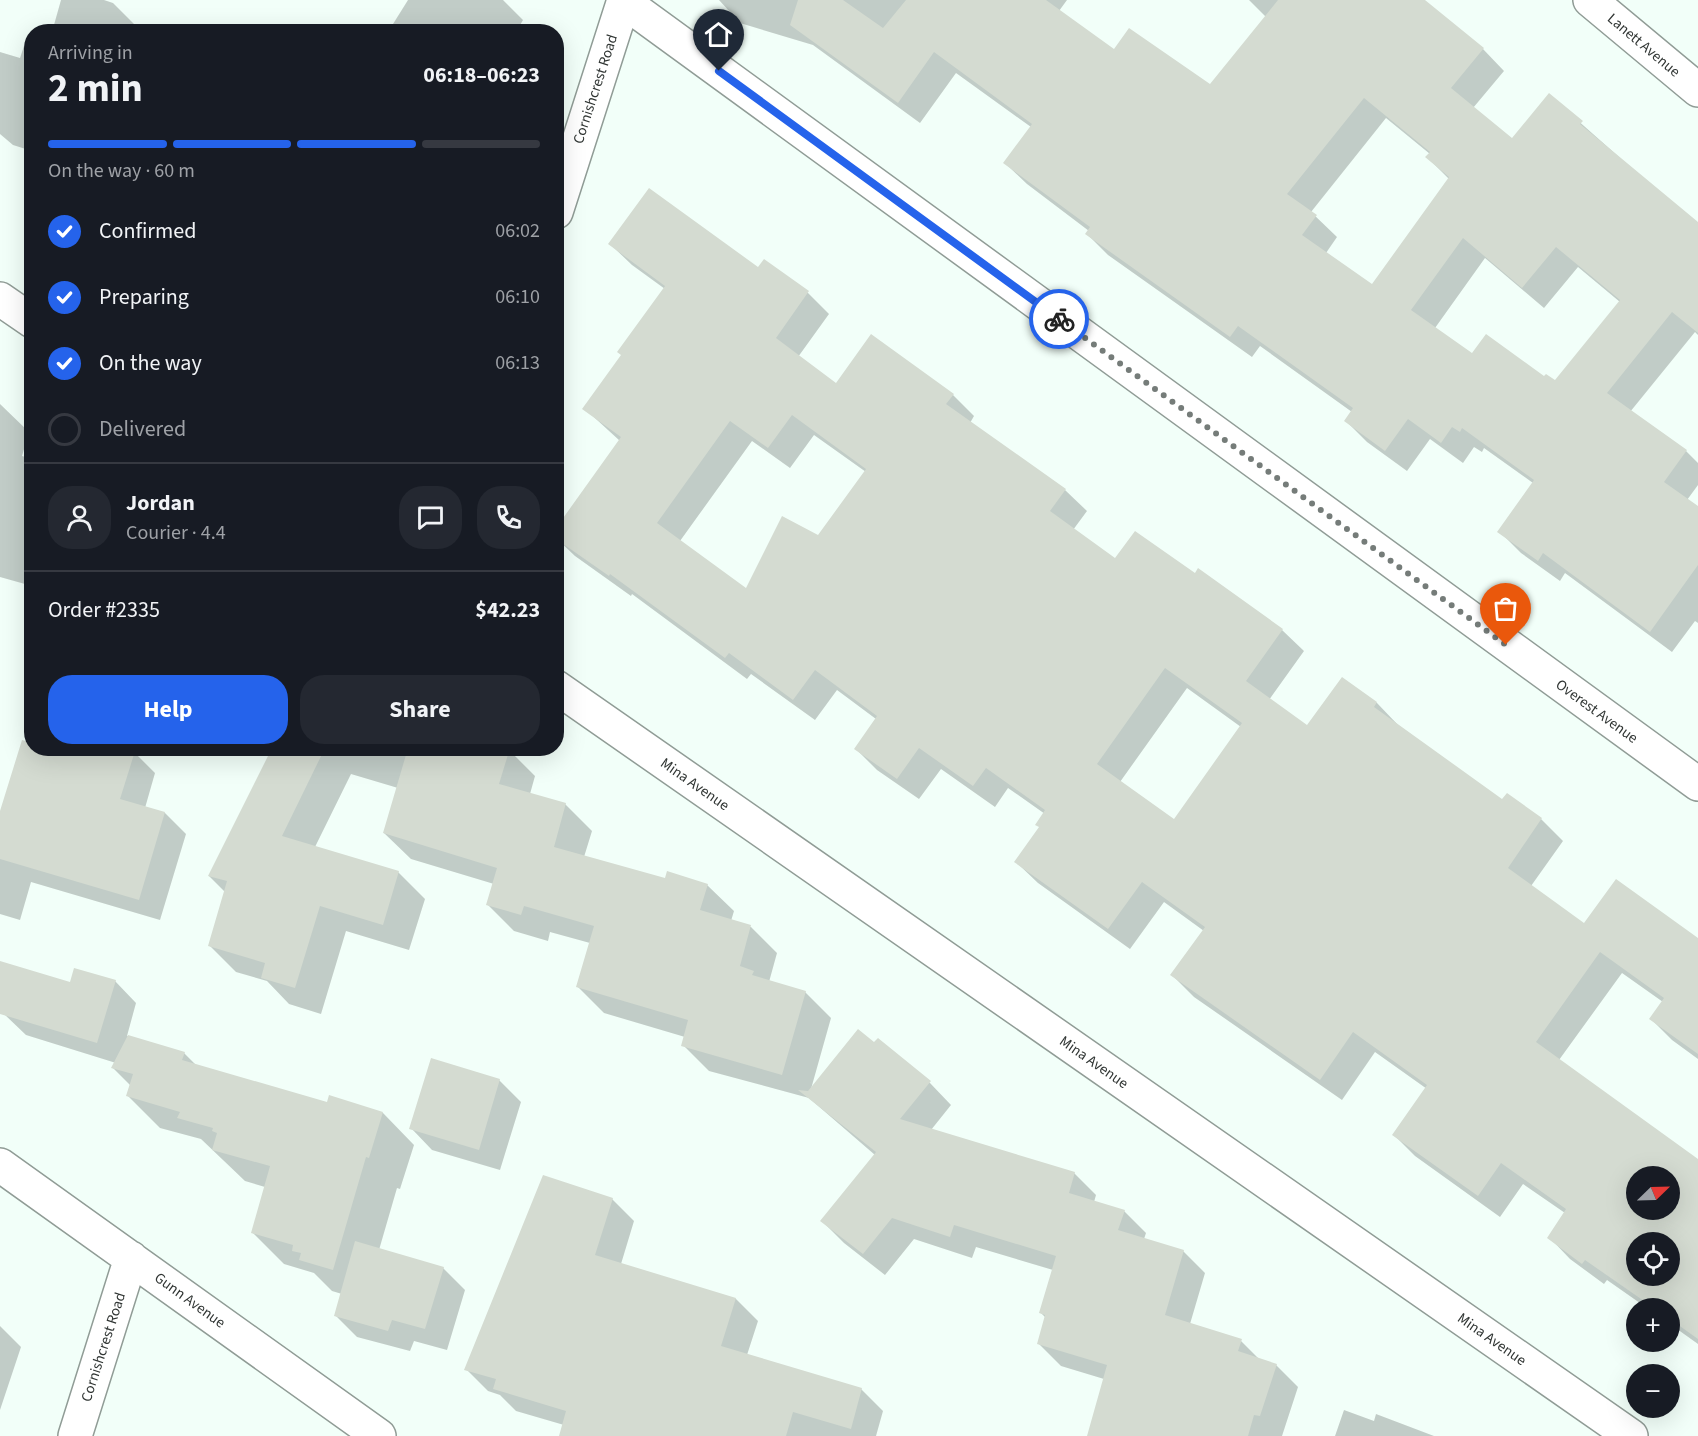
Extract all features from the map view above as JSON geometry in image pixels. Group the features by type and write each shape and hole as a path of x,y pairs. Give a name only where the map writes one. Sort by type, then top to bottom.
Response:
{"street":[{"name":"Lanett Avenue","path":"1590,0 1698,90"},
{"name":"Cornishcrest Road","path":"564,187 623,1"},
{"name":"Overest Avenue","path":"623,1 1698,784"},
{"path":"0,299 24,316"},
{"name":"Mina Avenue","path":"564,693 1631,1436"},
{"name":"Gunn Avenue","path":"0,1165 379,1436"},
{"name":"Cornishcrest Road","path":"75,1436 131,1257"}],"building":[{"path":"798,0 843,0 883,28 906,0 1046,0 1114,49 1129,28 1210,84 1278,0 1425,0 1484,48 1451,88 1512,138 1549,93 1583,121 1580,124 1698,222 1698,333 1672,312 1607,393 1687,450 1664,482 1698,506 1698,565 1650,632 1543,553 1538,561 1497,532 1534,480 1462,428 1460,432 1452,427 1441,443 1408,419 1385,451 1344,421 1353,408 1238,326 1230,337 1085,234 1090,227 1003,163 1032,124 934,52 898,103 790,25","holes":["1364,98 1430,152 1425,157 1449,177 1372,284 1302,235 1317,215 1287,194","1463,238 1522,288 1556,247 1620,300 1555,380 1546,374 1544,376 1486,334 1472,353 1411,310"]},
{"path":"649,188 758,267 764,259 809,291 776,338 836,383 871,334 954,394 946,404 1066,489 1050,511 1115,558 1135,531 1195,573 1198,568 1283,629 1246,681 1307,725 1342,677 1377,702 1374,707 1502,799 1507,793 1542,818 1508,868 1584,923 1616,879 1698,938 1698,1054 1649,1019 1664,998 1600,952 1536,1042 1698,1159 1698,1339 1680,1326 1680,1298 1640,1298 1585,1260 1582,1264 1547,1238 1566,1209 1501,1163 1478,1196 1392,1135 1427,1085 1353,1032 1320,1080 1170,975 1205,927 1142,882 1108,929 1014,862 1039,827 1035,825 1045,810 986,768 973,786 919,748 897,779 854,749 877,716 815,670 793,700 729,653 725,658 610,574 609,576 564,545 564,517 621,437 582,409 621,355 617,352 665,286 608,244","holes":["792,415 866,469 818,535 782,516 746,588 657,523 730,421 768,448","1165,668 1242,723 1174,819 1097,764"]},
{"path":"22,740 24,741 24,756 133,756 120,799 165,812 139,900 0,859 0,811"},
{"path":"268,756 321,756 282,836 399,871 383,925 320,906 295,988 261,978 265,963 208,946 227,881 208,876"},
{"path":"406,756 508,756 499,784 566,803 554,847 665,878 667,871 708,884 700,910 751,925 740,966 754,971 752,975 806,991 782,1075 681,1046 688,1020 576,987 594,926 524,906 521,915 486,905 497,868 383,833"},
{"path":"0,961 70,982 74,968 116,980 97,1043 0,1014"},
{"path":"858,1029 874,1042 878,1038 931,1081 900,1119 1075,1172 1069,1193 1125,1210 1118,1230 1184,1250 1165,1315 1242,1339 1238,1351 1277,1364 1260,1416 1254,1415 1248,1436 1087,1436 1107,1365 1037,1344 1045,1315 1039,1313 1056,1256 954,1225 950,1237 892,1218 863,1254 820,1221 876,1152 798,1090 808,1091"},
{"path":"128,1035 185,1052 182,1060 327,1102 329,1095 383,1112 369,1158 366,1157 333,1270 299,1260 301,1253 292,1251 293,1245 251,1233 270,1166 212,1150 217,1133 212,1131 213,1128 177,1118 180,1112 126,1096 133,1074 111,1068"},
{"path":"431,1058 500,1079 479,1150 409,1129"},
{"path":"543,1175 613,1198 595,1255 736,1298 721,1346 862,1388 851,1429 793,1412 786,1436 559,1436 566,1411 493,1389 496,1379 464,1370"},
{"path":"355,1241 444,1267 425,1329 392,1320 388,1331 334,1316"}],"way so far":[{"path":"1059,319 1506,645"}],"route":[{"path":"719,71 1059,319"}]}
